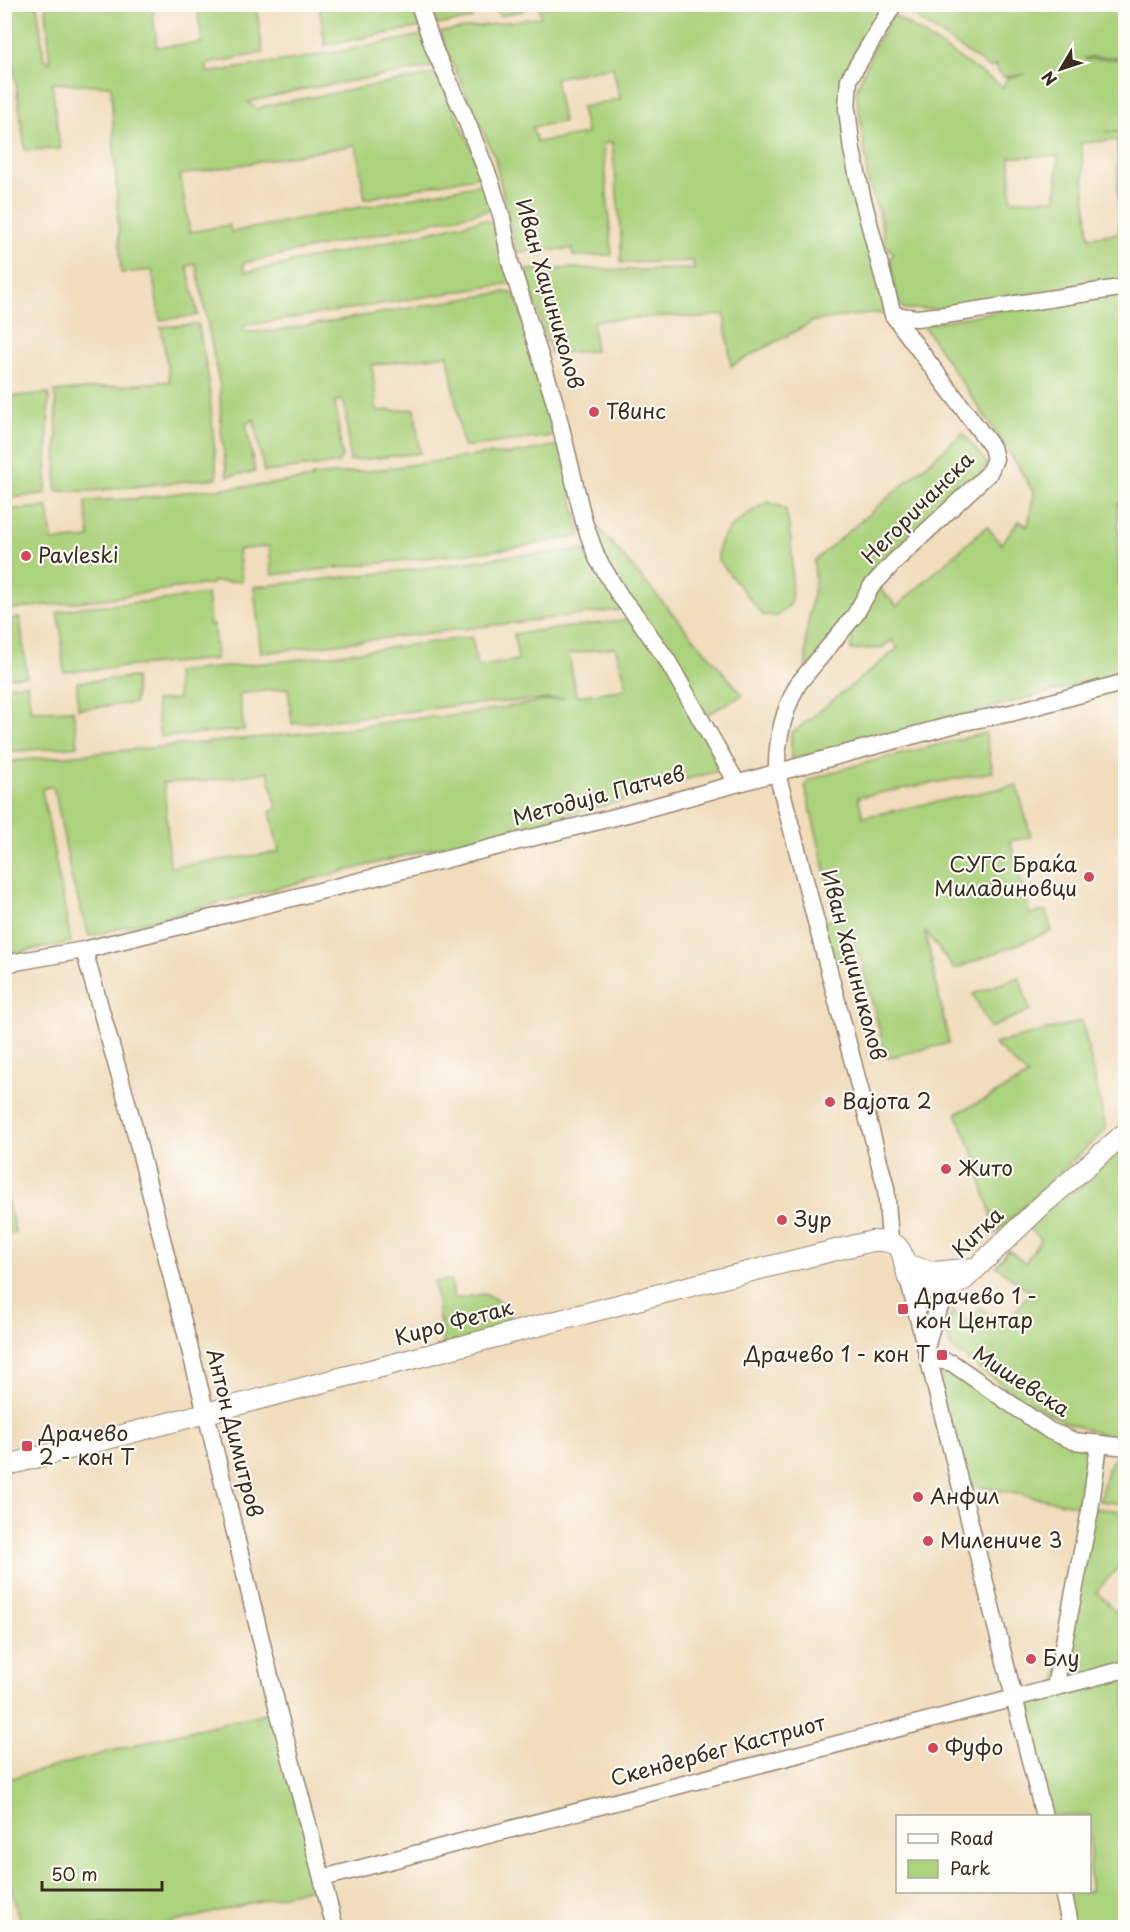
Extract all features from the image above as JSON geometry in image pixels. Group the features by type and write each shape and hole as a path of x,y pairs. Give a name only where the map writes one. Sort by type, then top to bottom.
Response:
{"main road":[{"name":"Китка","path":"906,1271 930,1290 953,1287 964,1280 1041,1206 1125,1132"},
{"path":"890,1240 901,1252 906,1271 933,1272 975,1268"},
{"name":"Киро Фетак","path":"4,1466 700,1283 872,1241 890,1240"}],"street":[{"name":"Иван Хаџиниколов","path":"418,4 434,49 463,112 490,180 502,218 510,262 555,403 584,522 597,558 615,589 667,660 737,783"},
{"name":"Негоричанска","path":"777,772 776,752 779,730 791,696 798,684 855,615 871,587 895,561 989,473 995,459 992,447 893,315 854,162 847,109 849,78 894,4"},
{"path":"893,315 916,318 945,315 1125,287"},
{"name":"Методија Патчев","path":"4,964 84,950 627,814 964,722 1011,713 1125,682"},
{"name":"Иван Хаџиниколов","path":"777,772 886,1188 890,1240"},
{"name":"Антон Димитров","path":"84,950 131,1116 278,1710 335,1928"},
{"path":"906,1271 1044,1815"},
{"path":"927,1354 934,1317 953,1287"},
{"name":"Мишевска","path":"927,1354 952,1363 1050,1431 1074,1441 1125,1447"},
{"path":"1055,1687 1089,1511 1099,1444"},
{"name":"Скендербег Кастриот","path":"323,1878 1125,1670"},
{"path":"1063,1893 1071,1928"}],"green space":[{"path":"567,4 884,5 847,76 841,103 893,315 872,313 814,321 731,366 724,314 700,318 671,316 593,321 595,351 551,353 525,270 694,269 693,261 621,263 621,233 612,142 603,144 612,255 573,256 572,249 516,252 495,158 450,60 440,32 541,17 539,8","holes":["613,67 620,99 581,107 587,134 537,142 532,127 563,122 555,78"]},
{"path":"4,5 37,5 44,59 50,63 46,5 152,5 157,47 202,43 197,5 256,5 263,53 206,64 208,73 332,53 423,35 434,67 299,90 248,102 258,109 437,74 484,175 365,199 356,145 180,175 190,232 229,225 231,232 486,183 494,209 243,263 245,272 290,264 290,262 481,220 497,223 513,283 243,326 244,332 274,331 505,292 515,294 558,435 463,447 448,355 372,365 377,411 415,409 420,453 350,461 345,405 340,400 334,402 342,457 338,463 264,472 254,419 246,424 255,472 227,476 221,429 220,387 196,264 187,266 198,315 160,320 152,270 121,273 111,86 52,83 60,149 25,150 13,61 5,61"},
{"path":"319,5 415,5 421,27 325,45"},
{"path":"430,5 468,5 472,19 437,25"},
{"path":"495,5 522,5 523,11 499,16"},
{"path":"908,5 1125,5 1125,57 1084,59 1125,59 1125,131 1105,132 1125,133 1125,278 939,309 904,309 897,300 890,259 894,254 885,244 879,212 867,180 867,165 856,91 874,48 892,14 1003,87 1007,78 1026,74 1004,77 997,71 997,65 990,68 921,21 906,8","holes":["1117,140 1119,233 1089,237 1081,143","1058,156 1056,199 1011,200 1010,157"]},
{"path":"1125,287 1125,506 1124,503 1118,503 1119,585 1126,597 1125,673 791,759 791,732 898,648 892,640 882,648 851,650 852,633 879,588 897,606 987,526 1001,544 1019,521 1028,526 1034,493 923,325"},
{"path":"198,324 208,375 217,478 91,491 56,491 55,392 170,381 161,327"},
{"path":"49,393 46,493 5,499 5,397"},
{"path":"963,433 988,465 806,670 806,636 815,580 814,561"},
{"path":"560,445 581,536 507,549 272,575 269,546 238,550 242,581 213,582 212,584 112,598 5,610 5,510 48,507 52,541 90,538 85,501 134,499 201,490 256,486 312,478 312,476 367,471 481,455 510,454"},
{"path":"768,502 785,508 791,543 791,604 777,616 763,615 718,560 719,546 732,526"},
{"path":"589,517 743,695 701,718 695,715 719,771 639,791 640,796 89,936 72,880 56,796 52,786 42,789 71,942 5,955 4,762 345,729 565,698 451,706 292,724 288,688 239,694 244,730 160,737 155,701 178,699 176,672 285,661 472,637 477,667 518,660 514,634 635,619 620,596","holes":["615,647 627,686 621,690 576,696 569,654","268,772 277,808 270,812 279,852 170,867 164,784 161,783 206,781"]},
{"path":"583,550 629,609 261,653 254,587 418,569 510,556"},
{"path":"207,594 210,625 214,625 216,659 64,672 61,643 63,642 57,612 82,607"},
{"path":"20,618 27,676 5,677 5,619"},
{"path":"135,677 135,703 78,709 77,682"},
{"path":"27,684 31,711 73,710 78,746 5,752 5,686"},
{"path":"985,733 993,772 858,797 863,817 1017,785 1031,837 1010,841 1030,914 1046,911 1052,931 954,969 925,931 949,1043 887,1058 859,953 828,962 817,923 837,918 805,787 809,780 849,767"},
{"path":"1019,977 1030,1010 990,1028 973,994"},
{"path":"1082,1021 1106,1129 996,1233 973,1152 956,1113 1028,1076 994,1044"},
{"path":"1125,1149 1125,1442 1067,1423 1021,1398 951,1348 946,1328 953,1311 968,1322 981,1308 1004,1326 1030,1292 996,1266 1008,1250 1025,1263 1041,1239 1026,1226 1055,1203 1088,1182 1090,1174"},
{"path":"5,1188 15,1232 4,1236"},
{"path":"451,1280 454,1299 484,1294 503,1304 510,1312 512,1332 444,1350 434,1282"},
{"path":"929,1358 1019,1409 1099,1444 1090,1508 976,1486 961,1486"},
{"path":"1114,1459 1125,1459 1125,1504 1099,1501 1108,1467"},
{"path":"1090,1508 1125,1511 1125,1560 1096,1592 1125,1620 1125,1927 1072,1927 1063,1893 1091,1893 1091,1815 1044,1815 1014,1698 1055,1687"},
{"path":"278,1710 320,1886 155,1927 21,1927 5,1861 4,1780 160,1738"}],"place":[{"name":"Твинс","path":"594,412"},
{"name":"Pavleski","path":"26,556"},
{"name":"СУГС Браќа Миладиновци","path":"1089,877"},
{"name":"Вајота 2","path":"830,1102"},
{"name":"Жито","path":"946,1169"},
{"name":"Зур","path":"782,1220"},
{"name":"Драчево 1 - кон Центар","path":"903,1309"},
{"name":"Драчево 1 - кон T","path":"942,1355"},
{"name":"Драчево 2 - кон T","path":"27,1446"},
{"name":"Анфил","path":"918,1497"},
{"name":"Милениче 3","path":"928,1541"},
{"name":"Блу","path":"1031,1659"},
{"name":"Фуфо","path":"933,1748"}]}
